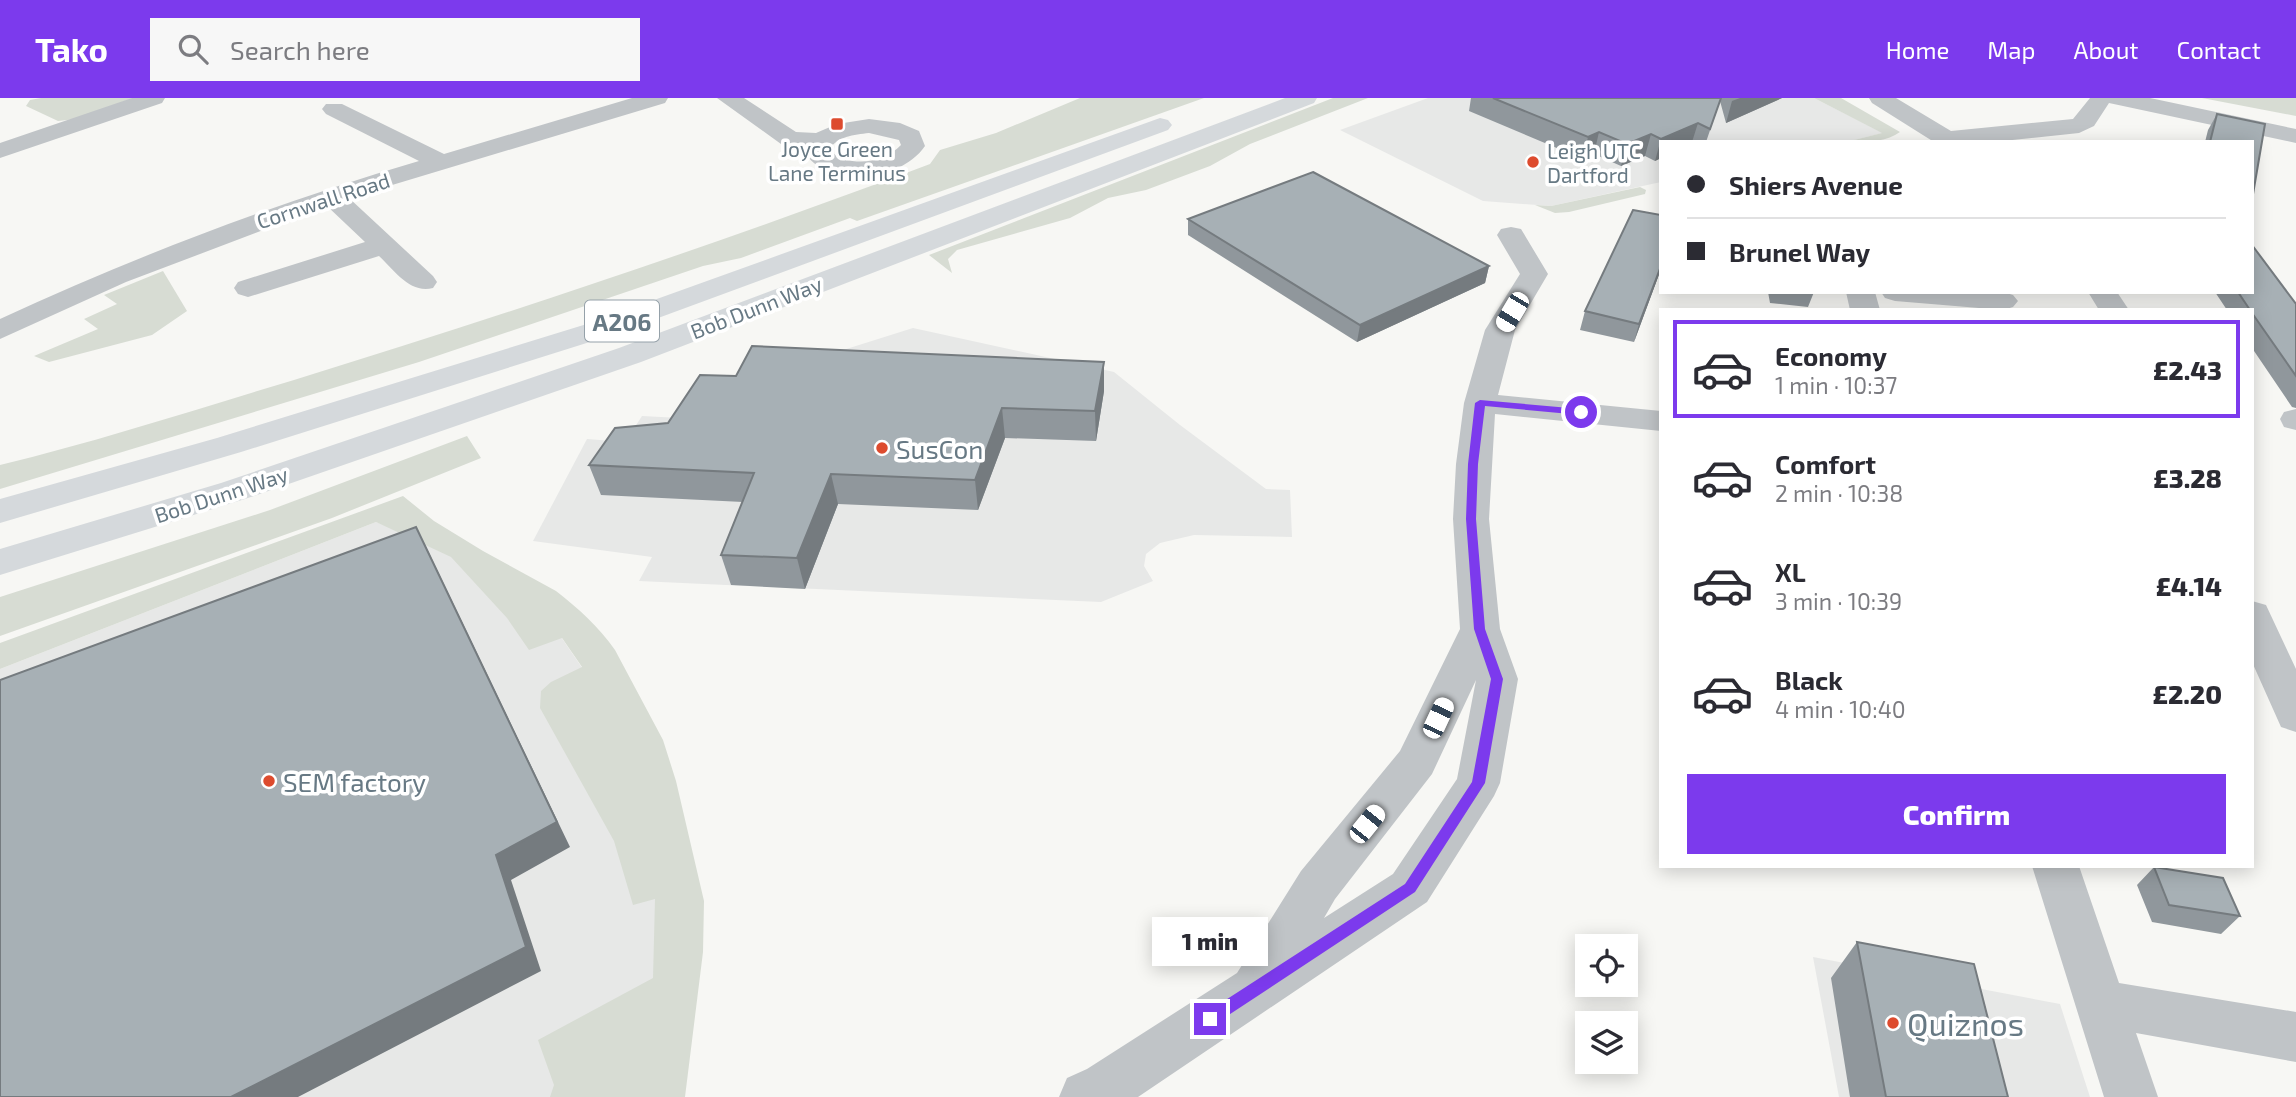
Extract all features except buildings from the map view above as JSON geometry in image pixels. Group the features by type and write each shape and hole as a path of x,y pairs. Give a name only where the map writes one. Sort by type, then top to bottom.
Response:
{"main road":[{"name":"Bob Dunn Way","path":"0,511 229,445 601,329 992,189 1233,98"},
{"name":"Bob Dunn Way","path":"0,562 233,491 630,355 1306,98"}],"street":[{"path":"0,151 154,98"},
{"name":"Cornwall Road","path":"0,330 116,276 331,195 657,98"},
{"path":"728,98 790,139 821,141"},
{"path":"1880,98 1949,140 2079,126 2086,121 2101,98"},
{"path":"2117,98 2296,136"},
{"path":"334,109 441,163"},
{"path":"331,195 423,282"},
{"path":"1086,1097 1106,1087 1410,888 1478,783 1497,679 1480,629 1471,519 1473,464 1480,403 1500,330 1534,274 1511,235"},
{"path":"248,288 384,245"},
{"path":"1919,294 2003,301"},
{"path":"1480,403 1659,421"},
{"path":"2254,620 2296,716"},
{"path":"1251,992 1318,885 1417,762 1480,629"},
{"path":"2056,868 2132,1097"},
{"path":"2103,1004 2296,1037"}],"shaded area":[{"path":"133,98 76,119 58,121 26,106 30,100"},
{"path":"1080,98 1204,98 857,221 850,218 741,258 703,266 419,362 0,489 0,465 294,380 614,277 930,164 940,150 996,133"},
{"path":"1333,98 1368,98 1250,144 1210,166 1146,190 1108,198 1070,218 957,250 948,259 952,273 929,255"},
{"name":"Leigh UTC Dartford","path":"1428,98 1814,98 1883,133 1854,140 1659,140 1659,182 1551,206 1483,201 1340,130"},
{"path":"1814,98 1841,98 1900,132 1881,140 1854,140 1882,133"},
{"path":"2202,98 2296,98 2296,116"},
{"path":"1640,187 1646,190 1645,194 1569,212 1555,213 1535,205 1551,206"},
{"path":"163,271 187,311 152,335 49,362 34,356 98,329 84,319 117,304 104,295"},
{"path":"913,328 1114,372 1266,489 1290,490 1292,537 1194,535 1160,543 1146,554 1144,566 1153,581 1101,602 639,581 652,557 533,541 587,439 625,442 642,416 680,418 786,368"},
{"path":"467,436 481,458 332,518 0,636 0,597 270,510"},
{"path":"403,496 434,521 556,591 580,611 615,650 663,740 676,781 704,901 703,952 685,1097 550,1097 554,1085 538,1040 653,978 655,899 633,905 614,841 540,708 541,691 551,682 582,667 562,638 529,650 507,618 451,557 376,522 0,669 0,643"},
{"name":"SEM factory","path":"376,522 461,553 546,615 615,716 668,862 639,1097 0,1097 0,669"},
{"path":"1813,957 2060,1004 2090,1097 1839,1097"}],"place":[{"name":"Joyce Green Lane Terminus","path":"837,124"},
{"name":"Leigh UTC Dartford","path":"1533,162"},
{"name":"SusCon","path":"882,448"},
{"name":"SEM factory","path":"269,781"},
{"name":"Quiznos","path":"1893,1023"}],"route":[{"path":"1210,1019 1410,888 1478,783 1497,679 1480,629 1471,519 1473,464 1480,403 1581,412"}]}
